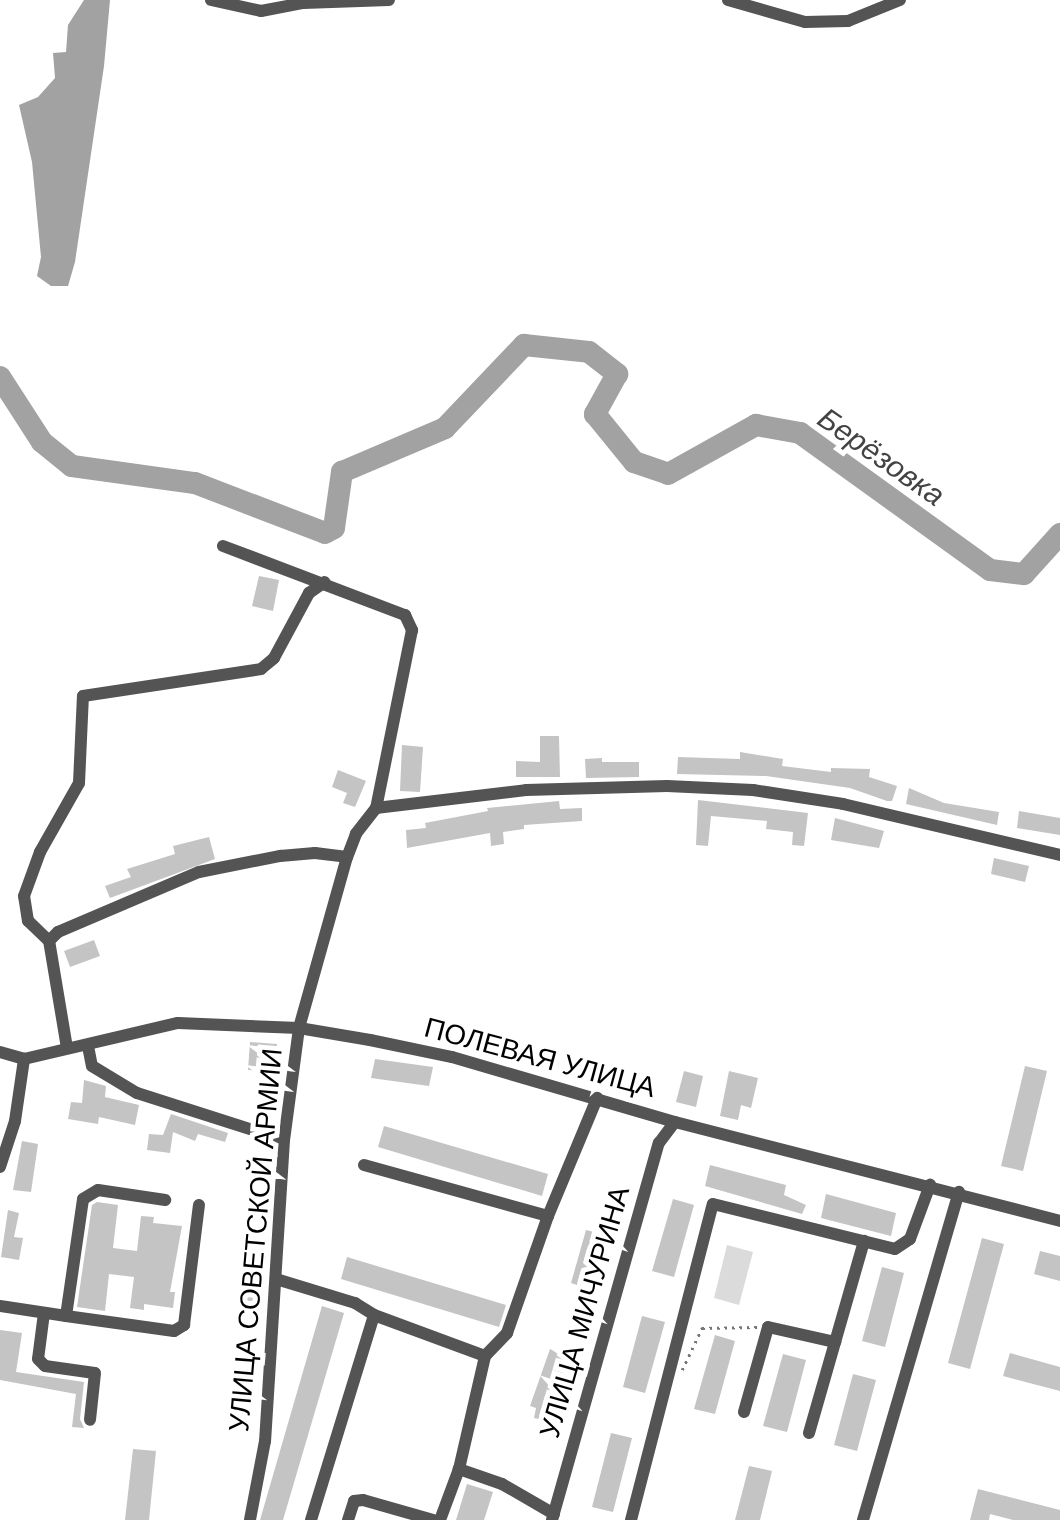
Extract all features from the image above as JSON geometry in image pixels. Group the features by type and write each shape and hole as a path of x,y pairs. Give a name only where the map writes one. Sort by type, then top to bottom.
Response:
{"street":[{"path":"211,0 261,11 304,3 389,0"},
{"path":"728,0 805,22 848,21 900,0"},
{"path":"223,546 325,582"},
{"path":"67,1048 49,941 28,921 24,896 34,863 78,783 83,696 261,669 274,658 310,593 325,582"},
{"name":"УЛИЦА СОВЕТСКОЙ АРМИИ","path":"250,1520 265,1441 284,1140 300,1028 348,857 356,834 376,808 410,641 410,621 404,614 325,582"},
{"path":"376,808 526,790 667,786 753,790 843,804 1060,855"},
{"path":"49,941 70,924 199,872 280,856 315,853 348,857"},
{"name":"ПОЛЕВАЯ УЛИЦА","path":"24,1059 178,1023 300,1028 452,1057 675,1122 1060,1221"},
{"path":"88,1046 92,1066 137,1093 284,1140"},
{"path":"0,1052 24,1059 15,1121 0,1167"},
{"path":"348,1520 354,1501 363,1500 437,1520 459,1470 485,1356 507,1333 548,1216 596,1098"},
{"name":"УЛИЦА МИЧУРИНА","path":"553,1517 659,1143 675,1122"},
{"path":"364,1165 548,1216"},
{"path":"631,1520 713,1204 894,1249 910,1240 930,1185"},
{"path":"66,1316 83,1199 98,1190 165,1200"},
{"path":"862,1520 959,1192"},
{"path":"0,1306 174,1331 184,1325 198,1204"},
{"path":"809,1433 864,1241"},
{"path":"276,1279 355,1302 374,1315 485,1356"},
{"path":"44,1313 38,1359 45,1366 95,1374 90,1420"},
{"path":"311,1520 374,1315"},
{"path":"744,1412 768,1328 835,1342"},
{"path":"459,1470 502,1484 553,1517"}],"path":[{"path":"667,1385 685,1368 702,1328 768,1328"}],"shaded area":[{"path":"84,0 110,0 104,66 75,262 68,286 51,286 37,276 41,257 32,162 19,105 38,97 55,78 53,53 66,52 68,25"},
{"path":"727,1245 753,1252 739,1305 714,1298"}],"building":[{"path":"259,576 279,580 273,611 252,606"},
{"path":"540,736 559,736 560,777 516,777 516,761 540,762"},
{"path":"402,745 423,747 420,792 400,791"},
{"path":"740,752 783,759 782,766 831,772 831,768 870,769 869,777 897,786 892,801 887,801 850,788 766,776 677,774 678,757 740,759"},
{"path":"602,758 602,762 639,762 639,777 586,778 585,759"},
{"path":"338,770 366,781 355,807 343,803 347,793 332,787"},
{"path":"909,788 944,803 999,812 997,825 906,804"},
{"path":"698,800 808,813 804,846 792,845 793,832 766,829 767,821 711,816 708,846 696,845"},
{"path":"559,801 560,809 582,808 582,821 524,825 524,829 503,832 504,844 491,846 490,833 407,848 406,830 426,828 425,823 488,811 487,808"},
{"path":"1019,811 1060,818 1060,835 1017,828"},
{"path":"835,818 884,831 879,848 831,840"},
{"path":"209,837 215,859 110,898 105,886 131,877 127,869 175,854 173,846"},
{"path":"994,858 1029,866 1025,882 991,874"},
{"path":"94,940 100,956 70,967 64,951"},
{"path":"496,1038 511,1040 510,1046 560,1050 558,1066 495,1054"},
{"path":"250,1042 277,1044 274,1072 248,1070"},
{"path":"375,1059 433,1067 429,1086 371,1078"},
{"path":"1025,1066 1047,1071 1023,1171 1001,1166"},
{"path":"684,1071 703,1076 696,1107 676,1102"},
{"path":"729,1071 758,1078 751,1108 741,1105 738,1120 720,1116"},
{"path":"84,1080 106,1086 105,1097 139,1105 135,1125 99,1117 98,1124 68,1119 71,1102 82,1103"},
{"path":"171,1114 228,1133 225,1142 198,1134 195,1141 173,1132 170,1153 147,1150 149,1134 163,1135"},
{"path":"384,1126 548,1174 542,1196 378,1147"},
{"path":"22,1141 38,1144 31,1192 13,1190"},
{"path":"710,1165 786,1185 784,1195 806,1205 802,1214 705,1186"},
{"path":"826,1194 896,1213 891,1236 821,1218"},
{"path":"673,1199 694,1205 674,1277 652,1271"},
{"path":"92,1205 118,1205 113,1248 137,1251 141,1216 154,1217 153,1223 182,1226 170,1292 175,1292 173,1308 144,1304 144,1310 130,1308 134,1277 109,1274 105,1311 77,1307"},
{"path":"8,1210 19,1213 14,1237 23,1238 19,1260 1,1257"},
{"path":"586,1230 602,1234 586,1288 571,1283"},
{"path":"982,1238 1004,1244 970,1369 948,1363"},
{"path":"1040,1251 1060,1256 1060,1281 1034,1274"},
{"path":"242,1256 260,1257 259,1309 241,1307"},
{"path":"347,1257 506,1305 499,1327 341,1279"},
{"path":"882,1267 904,1273 885,1347 862,1341"},
{"path":"322,1306 344,1313 283,1520 260,1520"},
{"path":"642,1316 665,1322 645,1393 623,1387"},
{"path":"0,1330 22,1333 16,1372 84,1382 80,1419 84,1428 72,1427 76,1394 0,1380"},
{"path":"715,1335 735,1341 715,1414 694,1409"},
{"path":"550,1349 567,1354 553,1422 534,1418 536,1408 530,1406"},
{"path":"1010,1353 1060,1367 1060,1391 1003,1376"},
{"path":"783,1354 806,1360 787,1432 763,1426"},
{"path":"853,1374 876,1380 857,1451 834,1445"},
{"path":"611,1433 632,1438 613,1512 592,1507"},
{"path":"133,1449 156,1451 149,1520 125,1520"},
{"path":"749,1466 772,1471 760,1520 735,1520"},
{"path":"467,1484 493,1492 484,1520 456,1520"},
{"path":"978,1489 1060,1510 1060,1520 1013,1520 990,1514 989,1520 970,1520"}],"waterway":[{"name":"Берёзовка","path":"0,377 42,442 72,466 195,483 325,533 334,528 342,472 445,428 524,345 589,352 617,374 595,414 634,462 668,474 756,425 800,433 990,570 1024,574 1060,534"}]}
